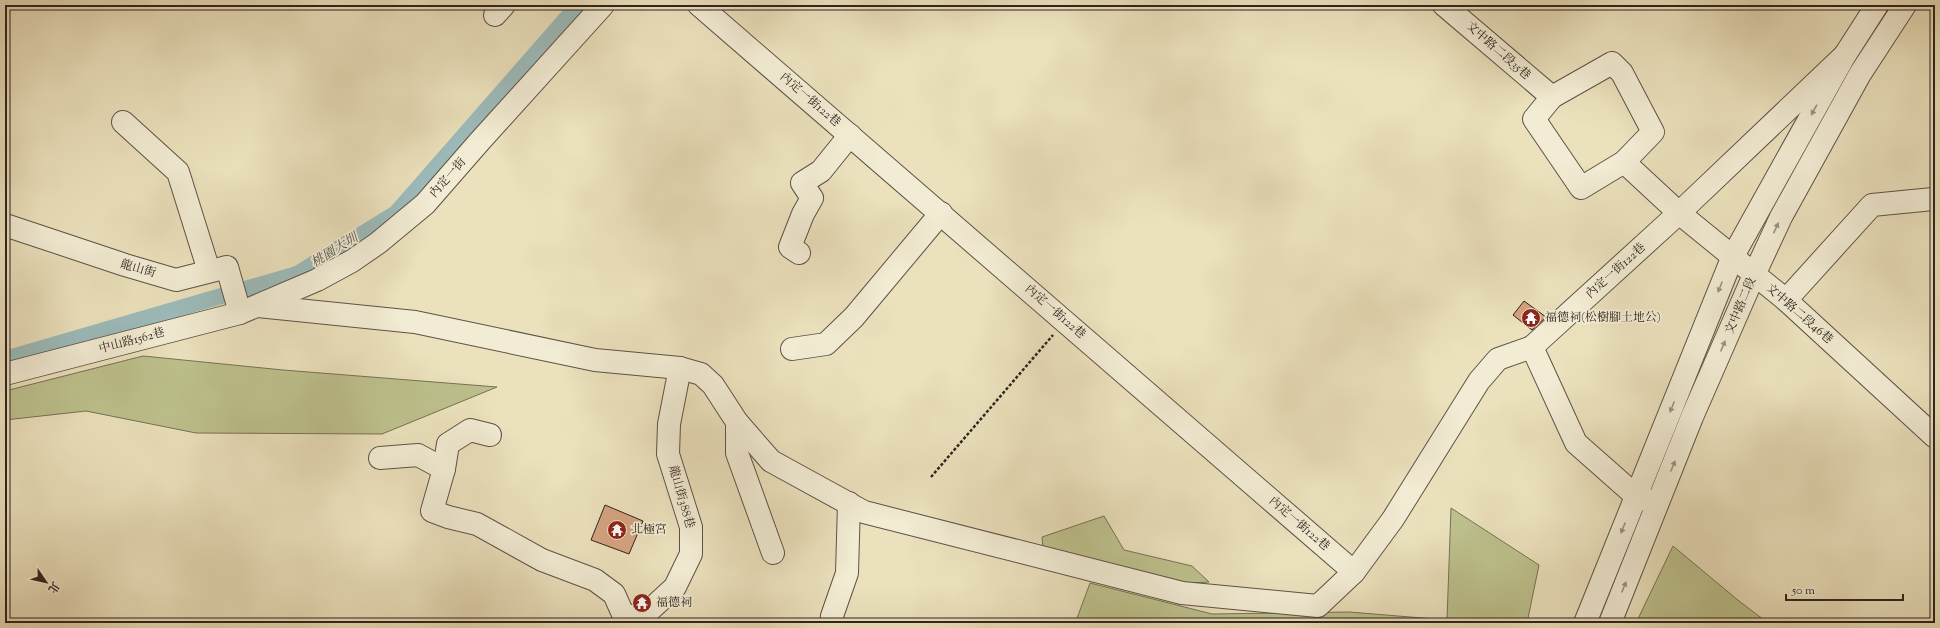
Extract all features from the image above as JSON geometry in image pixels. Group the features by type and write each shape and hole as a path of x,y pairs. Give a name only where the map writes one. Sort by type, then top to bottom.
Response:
{"street":[{"name":"內定一街","path":"246,310 317,280 352,261 378,243 425,204 500,118 603,5"},
{"name":"內定一街122巷","path":"699,5 1354,572 1394,519 1479,380 1498,359 1532,347 1679,214 1845,55"},
{"name":"文中路二段35巷","path":"1444,5 1552,97"},
{"path":"1584,623 1733,256 1845,55 1877,5"},
{"name":"文中路二段","path":"1610,623 1692,417 1781,217 1860,74 1905,5"},
{"path":"1612,63 1622,72 1653,132 1624,162 1581,188 1534,119 1552,97 1612,63"},
{"path":"122,122 178,172 218,269 246,310 415,322 595,360 680,368 701,374 714,385 737,422 771,461 864,512 1182,593 1318,606 1354,572"},
{"path":"799,253 790,247 803,214 812,198 802,183 821,171 850,135"},
{"name":"文中路二段46巷","path":"1624,162 1679,214 1786,300 1935,437"},
{"path":"1786,300 1872,205 1933,199"},
{"path":"792,349 826,344 854,317 941,213"},
{"name":"龍山街","path":"5,225 125,265 176,280 218,269"},
{"name":"中山路1562巷","path":"5,374 246,310"},
{"path":"1532,347 1576,443 1636,496 1658,504"},
{"name":"龍山街388巷","path":"627,621 651,610 675,587 691,554 691,527 668,454 669,424 680,368"},
{"path":"737,422 737,453 773,553"},
{"path":"490,435 470,430 448,444 444,469 432,511 448,517 477,524 542,560 595,580 614,594 627,621"},
{"path":"380,458 418,455 444,469"},
{"path":"831,623 846,573 849,503"}],"path":[{"path":"931,477 1065,321"}],"green space":[{"path":"143,356 283,370 497,387 382,434 196,433 86,411 5,420 5,391"},
{"path":"1451,508 1539,565 1527,623 1078,623 1076,621 1090,583 1212,614 1349,612 1447,620"},
{"path":"1104,516 1124,550 1192,566 1209,582 1174,584 1043,549 1042,537"},
{"path":"1673,546 1739,601 1768,623 1636,623"}],"building":[{"name":"福德祠(松樹腳土地公)","path":"1524,301 1546,317 1532,330 1513,315"},
{"name":"北極宮","path":"605,505 643,521 629,554 591,540"}],"waterway":[{"name":"桃園大圳","path":"5,359 297,274 396,213 578,5"}],"place":[{"name":"福德祠(松樹腳土地公)","path":"1531,318"},
{"name":"北極宮","path":"617,530"},
{"name":"福德祠","path":"642,603"}]}
